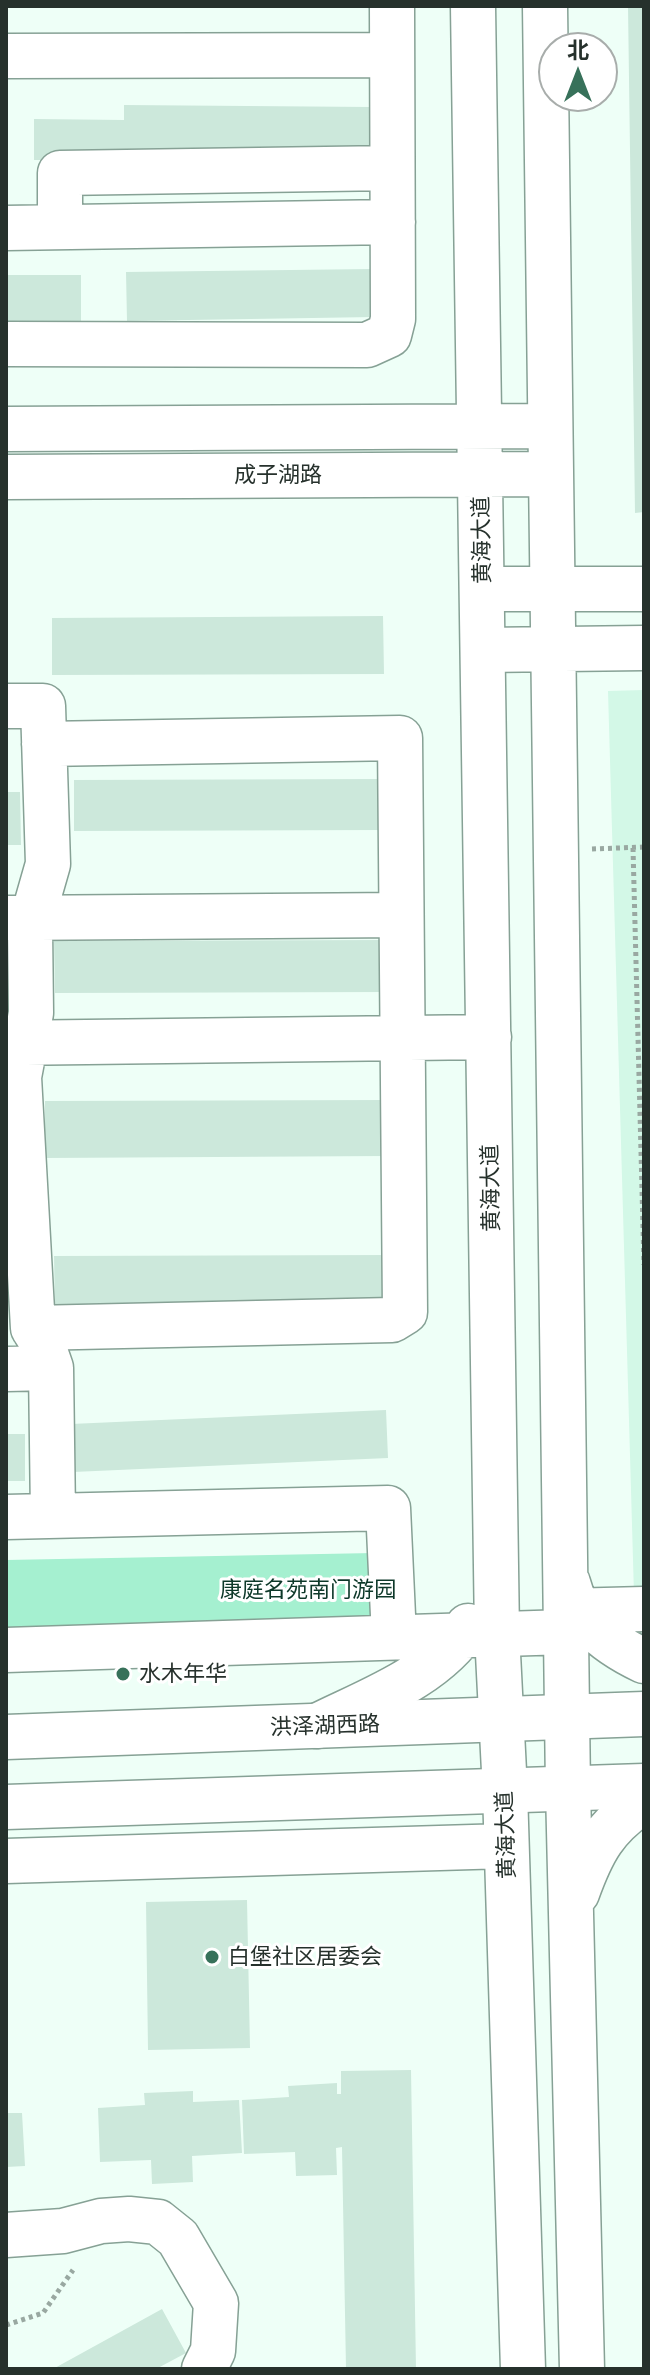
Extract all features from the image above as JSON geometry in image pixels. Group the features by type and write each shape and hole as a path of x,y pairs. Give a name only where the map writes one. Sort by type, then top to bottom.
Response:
{"street":[{"path":"6,344 367,345 389,335 393,319 392,6"},
{"name":"黄海大道","path":"473,6 497,1562 480,1634 502,1720 505,1791 490,1846 509,1914 523,2369"},
{"path":"545,6 548,426 569,1607 568,1789 582,2369"},
{"path":"6,56 392,55"},
{"path":"60,227 60,173 392,168"},
{"path":"6,228 393,222"},
{"path":"6,429 548,426"},
{"name":"成子湖路","path":"6,477 549,474"},
{"path":"482,589 644,589"},
{"path":"483,650 644,648"},
{"path":"6,706 43,706 48,864 19,918"},
{"path":"33,1328 392,1320 405,1312 400,738 44,744"},
{"path":"19,918 401,915"},
{"path":"19,918 30,927 31,1013 16,1043 33,1328 42,1342 51,1368 53,1516"},
{"path":"16,1043 489,1037"},
{"path":"6,1369 51,1368"},
{"path":"6,1517 388,1508 394,1637"},
{"path":"569,1607 606,1638 644,1661"},
{"path":"317,1726 407,1681 438,1658 480,1634 569,1607 644,1609"},
{"path":"6,1650 480,1634"},
{"name":"洪泽湖西路","path":"6,1737 644,1714"},
{"path":"236,1799 258,1790 269,1775 270,1760 265,1749 240,1729"},
{"path":"6,1807 644,1786"},
{"path":"367,1796 428,1814 490,1846"},
{"path":"571,1910 598,1842 624,1814 644,1801"},
{"path":"6,1861 490,1846"},
{"path":"6,2235 63,2231 129,2219 158,2222 178,2238 216,2303 213,2351 204,2369"}],"path":[{"path":"555,849 644,847"},
{"path":"633,848 644,1265"},
{"path":"6,2325 43,2313 73,2270 83,2225"}],"shaded area":[{"path":"644,690 644,1593 634,1594 608,691"}],"green space":[{"name":"康庭名苑南门游园","path":"374,1553 376,1625 6,1630 6,1560"}],"building":[{"path":"628,6 644,6 644,512 635,513"},
{"path":"124,105 371,107 370,151 126,149 126,161 34,160 34,119 124,120"},
{"path":"373,269 374,317 127,321 126,272"},
{"path":"6,275 81,275 81,324 6,324"},
{"path":"383,616 384,674 52,675 52,618"},
{"path":"382,779 382,830 74,831 74,780"},
{"path":"6,792 20,792 21,845 6,845"},
{"path":"386,940 386,992 55,993 54,941"},
{"path":"386,1100 386,1156 45,1158 45,1101"},
{"path":"389,1255 389,1308 55,1310 54,1256"},
{"path":"386,1410 388,1458 73,1472 71,1424"},
{"path":"6,1434 25,1434 25,1481 6,1481"},
{"path":"247,1900 250,2048 148,2050 146,1902"},
{"path":"411,2070 416,2369 346,2369 342,2147 336,2148 337,2175 296,2176 295,2152 244,2154 242,2100 289,2097 288,2086 337,2083 337,2094 341,2094 341,2071"},
{"path":"193,2091 193,2102 239,2100 242,2153 192,2156 193,2182 152,2184 151,2160 100,2162 98,2108 145,2105 144,2093"},
{"path":"6,2113 22,2113 25,2166 6,2167"},
{"path":"162,2309 186,2353 156,2369 53,2369"}],"place":[{"name":"水木年华","path":"123,1674"},
{"name":"白堡社区居委会","path":"212,1957"}]}
